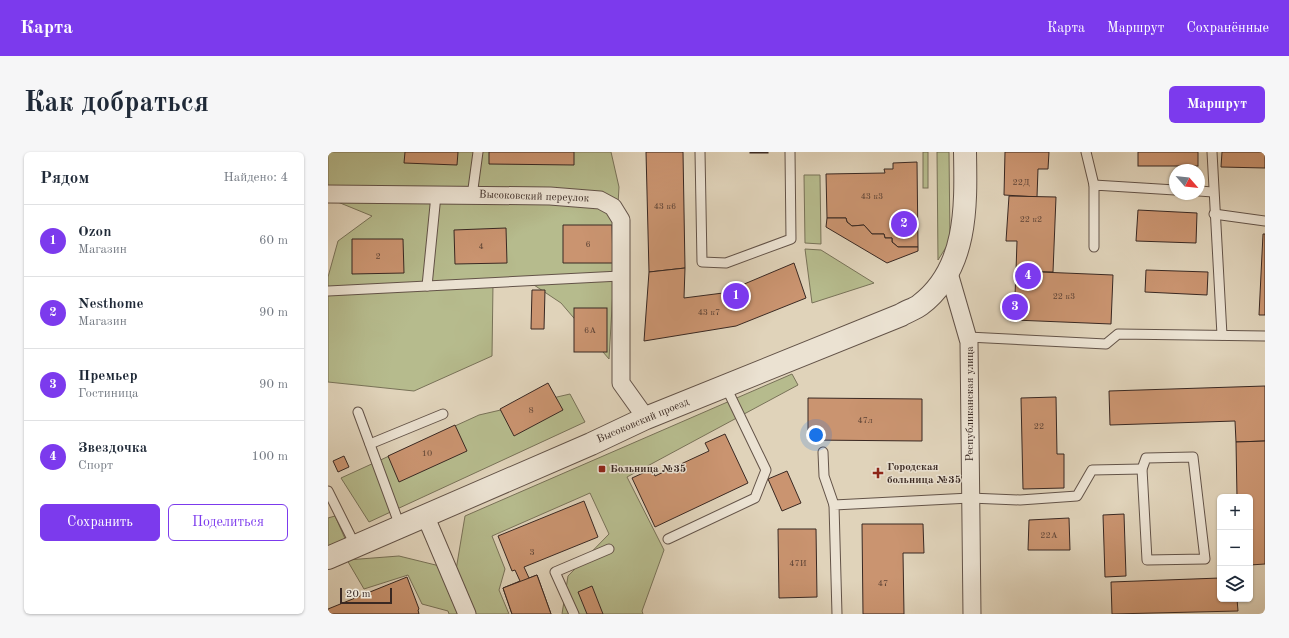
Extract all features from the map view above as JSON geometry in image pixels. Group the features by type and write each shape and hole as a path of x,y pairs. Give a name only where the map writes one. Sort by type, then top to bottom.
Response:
{"street":[{"path":"949,273 961,237 966,194 965,152"},
{"name":"Высоковский переулок","path":"328,194 550,196 600,200 613,207 621,220 621,383 646,418"},
{"name":"Республиканская улица","path":"949,273 968,337 972,614"},
{"name":"Высоковский проезд","path":"328,558 590,444 646,418 726,387 901,315 920,305 938,287 949,273"},
{"path":"425,515 467,614"}],"lane":[{"path":"472,196 478,152"},
{"path":"700,152 702,262 726,262 791,239 790,152"},
{"path":"1086,152 1094,185 1094,247"},
{"path":"1212,152 1214,214 1222,335"},
{"path":"1094,185 1169,190"},
{"path":"1205,192 1213,192"},
{"path":"427,286 436,195"},
{"path":"1214,214 1265,221"},
{"path":"328,291 620,276"},
{"path":"968,337 1106,344 1118,334 1265,336"},
{"path":"668,539 755,498 766,470 726,387"},
{"path":"358,412 400,526"},
{"path":"370,444 443,414"},
{"path":"823,452 824,476 834,505 837,614"},
{"path":"1193,457 1205,559 1146,560 1142,469 1146,458 1193,457"},
{"path":"834,505 970,498 1020,500 1077,496 1092,470 1142,469"},
{"path":"328,491 355,545"},
{"path":"574,614 555,572 609,549"}],"green space":[{"path":"328,152 611,152 619,187 609,359 561,303 528,281 493,284 492,356 414,391 328,382 328,277 338,241 372,216 328,198"},
{"path":"923,152 928,152 928,188 923,188"},
{"path":"937,152 949,152 950,241 938,260"},
{"path":"804,175 820,175 821,244 805,243"},
{"path":"805,249 821,250 874,283 812,303"},
{"path":"792,374 798,385 627,477 664,550 642,611 643,614 562,614 568,576 609,534 590,493 492,536 505,569 499,590 509,614 449,614 448,611 422,604 408,575 364,589 347,560 399,556 456,570 465,516"},
{"path":"570,394 585,422 369,522 341,478 479,415"},
{"path":"335,516 347,543 328,550 328,518"}],"building":[{"path":"405,152 458,152 457,165 404,163"},
{"path":"489,152 574,152 574,165 489,164"},
{"path":"646,152 683,152 685,268 649,272"},
{"path":"768,152 768,153 750,153"},
{"path":"1005,152 1049,152 1048,169 1038,169 1037,197 1004,195"},
{"path":"1138,152 1198,152 1198,164 1138,166"},
{"path":"1222,152 1265,152 1265,168 1221,167"},
{"path":"917,162 918,247 898,247 892,242 892,238 885,238 884,234 872,234 864,225 852,226 847,222 846,218 827,218 826,174 885,173 884,169 893,169 893,163"},
{"path":"1009,196 1056,197 1053,272 1016,271 1017,241 1006,241"},
{"path":"1138,210 1197,213 1196,243 1136,241"},
{"path":"827,218 846,218 847,222 852,226 864,225 872,234 884,234 885,238 892,238 892,242 898,247 918,247 918,251 887,263 826,227"},
{"path":"563,225 612,225 613,263 563,263"},
{"path":"506,228 507,263 455,264 454,230"},
{"path":"1263,234 1265,234 1265,315 1259,315"},
{"path":"352,239 403,239 404,273 352,274"},
{"path":"794,263 806,298 736,326 644,341 649,272 685,268 684,298 723,293"},
{"path":"1146,270 1208,272 1207,295 1145,292"},
{"path":"1016,271 1113,275 1111,324 1014,320"},
{"path":"532,290 545,290 544,329 531,329"},
{"path":"574,308 607,308 607,352 574,352"},
{"path":"548,383 563,410 514,436 500,409"},
{"path":"1265,386 1265,441 1236,442 1235,421 1110,425 1109,391"},
{"path":"1056,397 1057,454 1064,454 1064,488 1023,489 1021,398"},
{"path":"808,398 922,399 922,441 808,440"},
{"path":"455,425 467,451 399,482 388,456"},
{"path":"725,434 748,483 655,527 632,478 652,469 655,476 709,451 705,443"},
{"path":"1265,441 1265,564 1253,565 1253,494 1237,494 1236,442"},
{"path":"344,456 349,467 338,472 333,461"},
{"path":"787,471 801,503 782,511 768,479"},
{"path":"584,501 598,537 524,567 529,578 537,575 551,614 512,614 503,588 520,581 515,570 512,571 498,536"},
{"path":"1124,514 1126,576 1105,577 1103,515"},
{"path":"1069,518 1070,550 1028,550 1029,520"},
{"path":"862,524 923,524 924,553 903,553 904,614 863,614"},
{"path":"778,529 816,529 817,597 779,598"},
{"path":"537,575 551,614 512,614 503,588"},
{"path":"407,577 419,609 419,614 328,614 328,609"},
{"path":"1217,578 1217,602 1237,602 1238,611 1112,614 1111,582"},
{"path":"592,586 603,614 587,614 578,592"}],"place":[{"name":"Nesthome","path":"904,224"},
{"name":"Звездочка","path":"1028,276"},
{"name":"Ozon","path":"736,296"},
{"name":"Премьер","path":"1015,307"},
{"name":"Больница №35","path":"602,469"},
{"name":"Городская больница №35","path":"878,473"}]}
